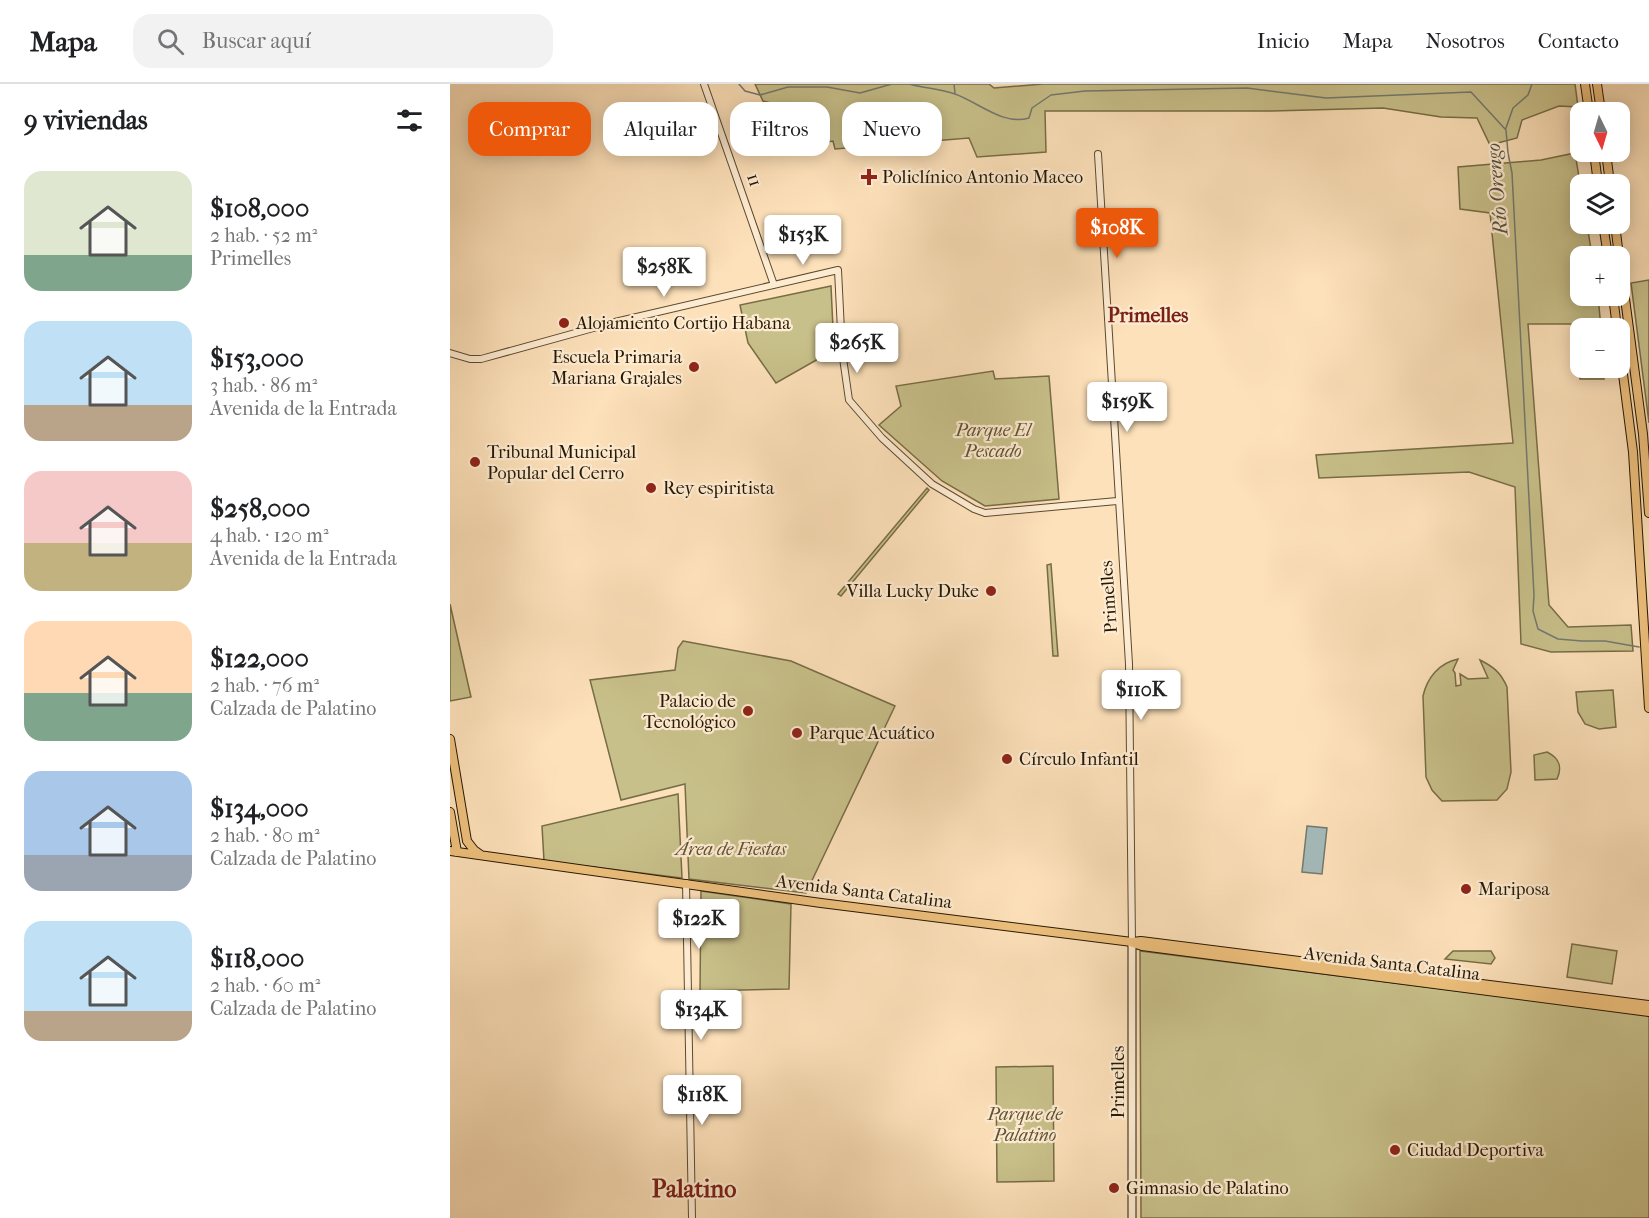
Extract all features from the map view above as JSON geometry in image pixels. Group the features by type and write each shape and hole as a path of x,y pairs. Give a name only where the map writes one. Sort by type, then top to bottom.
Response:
{"main road":[{"path":"1585,84 1588,102"},
{"path":"1597,84 1600,102"},
{"path":"1626,306 1642,434 1649,513"},
{"path":"1623,378 1633,452 1649,708"},
{"path":"450,739 467,841 474,850 485,857"},
{"path":"450,812 453,852 462,850 467,841"},
{"name":"Avenida Santa Catalina","path":"453,852 821,903 1132,942 1153,948 1649,1012"},
{"name":"Avenida Santa Catalina","path":"1132,942 1142,941 1649,1005"},
{"name":"Primelles","path":"1132,942 1132,1218"}],"street":[{"name":"11","path":"704,84 774,285"},
{"name":"Primelles","path":"1098,154 1129,663 1132,942"},
{"path":"450,353 481,358 615,322 837,270 842,351 849,400 882,438 932,484 985,513 1118,501"},
{"path":"686,883 692,1218"}],"green space":[{"path":"755,84 989,84 994,88 1043,84 1575,84 1577,102 1570,102 1570,107 1559,106 1522,120 1517,138 1490,145 1477,118 1441,117 1383,108 1272,111 1045,111 1046,152 977,157 969,138 942,140 942,102 842,102 842,148 835,149 833,141 830,142 830,102 763,101"},
{"path":"1570,154 1570,162 1576,162 1578,174 1570,174 1570,234 1589,234 1590,246 1570,246 1570,306 1599,306 1600,318 1570,318 1570,324 1528,324 1549,605 1568,627 1631,625 1633,651 1551,652 1521,644 1515,487 1469,472 1319,478 1316,455 1513,443 1490,213 1460,209 1458,167 1541,160"},
{"path":"1649,280 1649,423 1631,283"},
{"path":"831,286 834,350 776,383 748,343 740,305"},
{"name":"Parque El Pescado","path":"993,371 995,379 1049,376 1059,499 985,506 942,481 879,425 901,406 896,386"},
{"path":"1580,378 1604,379 1580,379"},
{"path":"927,488 929,490 841,596 838,594"},
{"path":"1051,564 1058,656 1053,656 1047,565"},
{"path":"450,604 471,697 450,701"},
{"name":"Área de Fiestas","path":"683,641 791,661 895,706 806,893 689,879 685,784 621,800 590,680 675,670 678,648"},
{"path":"1458,659 1453,670 1456,686 1461,685 1460,674 1468,679 1488,678 1480,660 1496,671 1507,687 1511,772 1507,789 1497,800 1442,801 1432,790 1426,777 1423,696 1427,683 1435,672 1445,664"},
{"path":"1613,690 1616,727 1599,729 1585,724 1578,712 1576,692"},
{"path":"1547,752 1559,763 1560,770 1557,779 1535,780 1534,755"},
{"path":"678,794 682,878 544,861 542,826"},
{"path":"701,891 791,904 789,989 700,991"},
{"path":"1572,944 1617,951 1612,984 1567,977"},
{"name":"Ciudad Deportiva","path":"1140,951 1649,1015 1649,1218 1141,1218"},
{"path":"1453,951 1491,951 1495,958 1491,964 1445,959"},
{"name":"Parque de Palatino","path":"1053,1066 1054,1181 997,1182 996,1067"}],"water":[{"path":"1307,826 1327,828 1322,874 1302,872"}],"waterway":[{"path":"739,84 745,91 760,95 788,87 827,87 860,93 892,84"},
{"name":"Río Orengo","path":"909,84 955,94 1000,116 1019,120 1029,118 1032,108 1051,95 1085,91 1247,88 1326,98 1471,92 1506,130 1512,173 1533,611 1538,629 1558,639 1605,641 1639,647"},
{"name":"Río Orengo","path":"954,84 955,93"},
{"path":"1506,128 1513,108 1528,95 1532,84"}],"place":[{"name":"Policlínico Antonio Maceo","path":"869,177"},
{"name":"Alojamiento Cortijo Habana","path":"564,323"},
{"name":"Escuela Primaria Mariana Grajales","path":"694,367"},
{"name":"Tribunal Municipal Popular del Cerro","path":"475,462"},
{"name":"Rey espiritista","path":"651,488"},
{"name":"Villa Lucky Duke","path":"991,591"},
{"name":"Palacio de Tecnológico","path":"748,711"},
{"name":"Parque Acuático","path":"797,733"},
{"name":"Círculo Infantil","path":"1007,759"},
{"name":"Mariposa","path":"1466,889"},
{"name":"Ciudad Deportiva","path":"1395,1150"},
{"name":"Gimnasio de Palatino","path":"1114,1188"}],"district":[{"name":"Primelles","path":"1148,315"},
{"name":"Palatino","path":"694,1189"}]}
